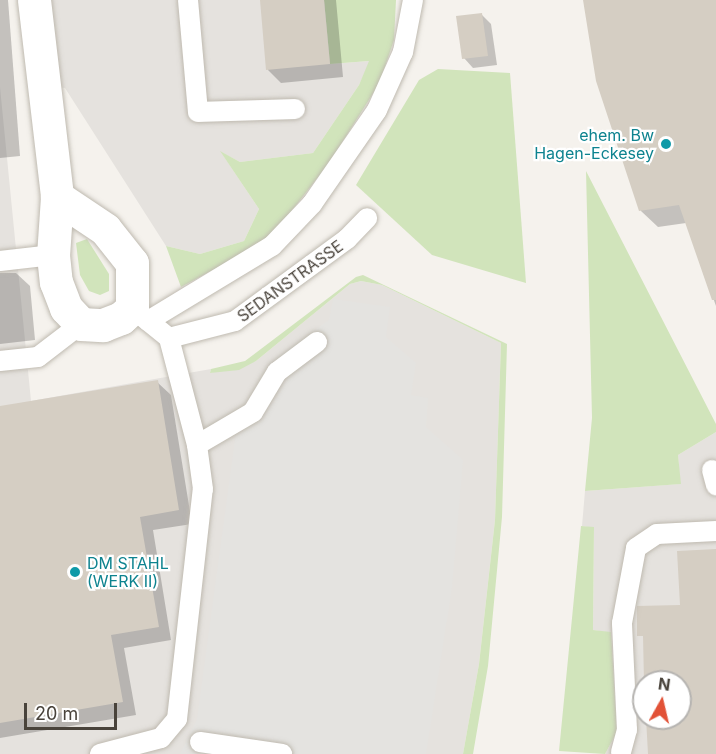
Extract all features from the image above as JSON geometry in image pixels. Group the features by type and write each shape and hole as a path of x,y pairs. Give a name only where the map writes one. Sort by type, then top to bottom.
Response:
{"street":[{"path":"34,0 57,197 53,255 56,282 66,308 81,324 103,325 140,314 132,263 105,229 57,197"}],"lane":[{"path":"188,0 198,112 295,110"},
{"path":"100,754 161,746 177,719 202,489 196,445 171,343 140,314 272,246 312,204 377,110 403,52 413,0"},
{"name":"SEDANSTRASSE","path":"171,343 235,321 348,240 367,218"},
{"path":"0,261 53,255"},
{"path":"0,362 38,357 81,324"},
{"path":"196,445 253,412 277,372 317,342"},
{"path":"621,752 627,730 622,623 636,548 657,534 716,531"},
{"path":"177,719 199,748 282,754"}],"shaded area":[{"path":"50,0 324,0 330,64 370,61 359,85 313,153 240,162 221,152 259,209 244,241 200,254 166,246 65,88 57,87"},
{"path":"0,87 31,401 211,369 210,373 256,361 350,284 361,281 382,285 501,343 495,520 479,664 463,754 0,754"},
{"path":"333,299 390,307 386,337 416,363 411,395 428,398 426,427 463,460 452,587 426,754 180,754 197,719 237,425 270,362 329,320"},
{"path":"716,432 716,754 605,754 617,732 611,633 593,630 594,528 582,526 585,491 680,484 678,455"}],"green space":[{"path":"324,0 396,0 394,40 379,84 329,163 279,227 252,249 181,287 166,246 200,254 244,241 259,209 220,151 240,162 313,153 359,85 369,61 330,64"},
{"path":"438,69 510,73 526,283 432,255 356,185 419,80"},
{"path":"586,171 716,424 716,432 678,455 681,484 585,491 592,418"},
{"path":"87,239 109,274 109,291 100,295 89,291 80,275 76,243"},
{"path":"363,275 507,344 502,517 488,666 473,754 463,754 479,664 495,520 501,343 382,285 361,281 350,284 256,361 239,370 210,373 211,369 245,361 356,277"},
{"path":"581,526 594,527 593,630 611,632 617,732 605,754 559,751"}],"building":[{"path":"260,0 324,0 330,64 266,70"},
{"name":"ehem. Bw Hagen-Eckesey","path":"583,0 716,0 716,300 712,300 679,205 639,211 596,81"},
{"path":"482,13 488,56 462,59 456,16"},
{"name":"DM STAHL (WERK II)","path":"158,380 179,510 140,517 159,627 111,635 123,702 0,723 0,406"},
{"path":"716,549 716,754 648,754 647,730 692,730 692,670 644,670 643,636 637,636 637,606 680,605 677,551"}],"place":[{"name":"ehem. Bw Hagen-Eckesey","path":"666,144"},
{"name":"DM STAHL (WERK II)","path":"75,572"}]}
